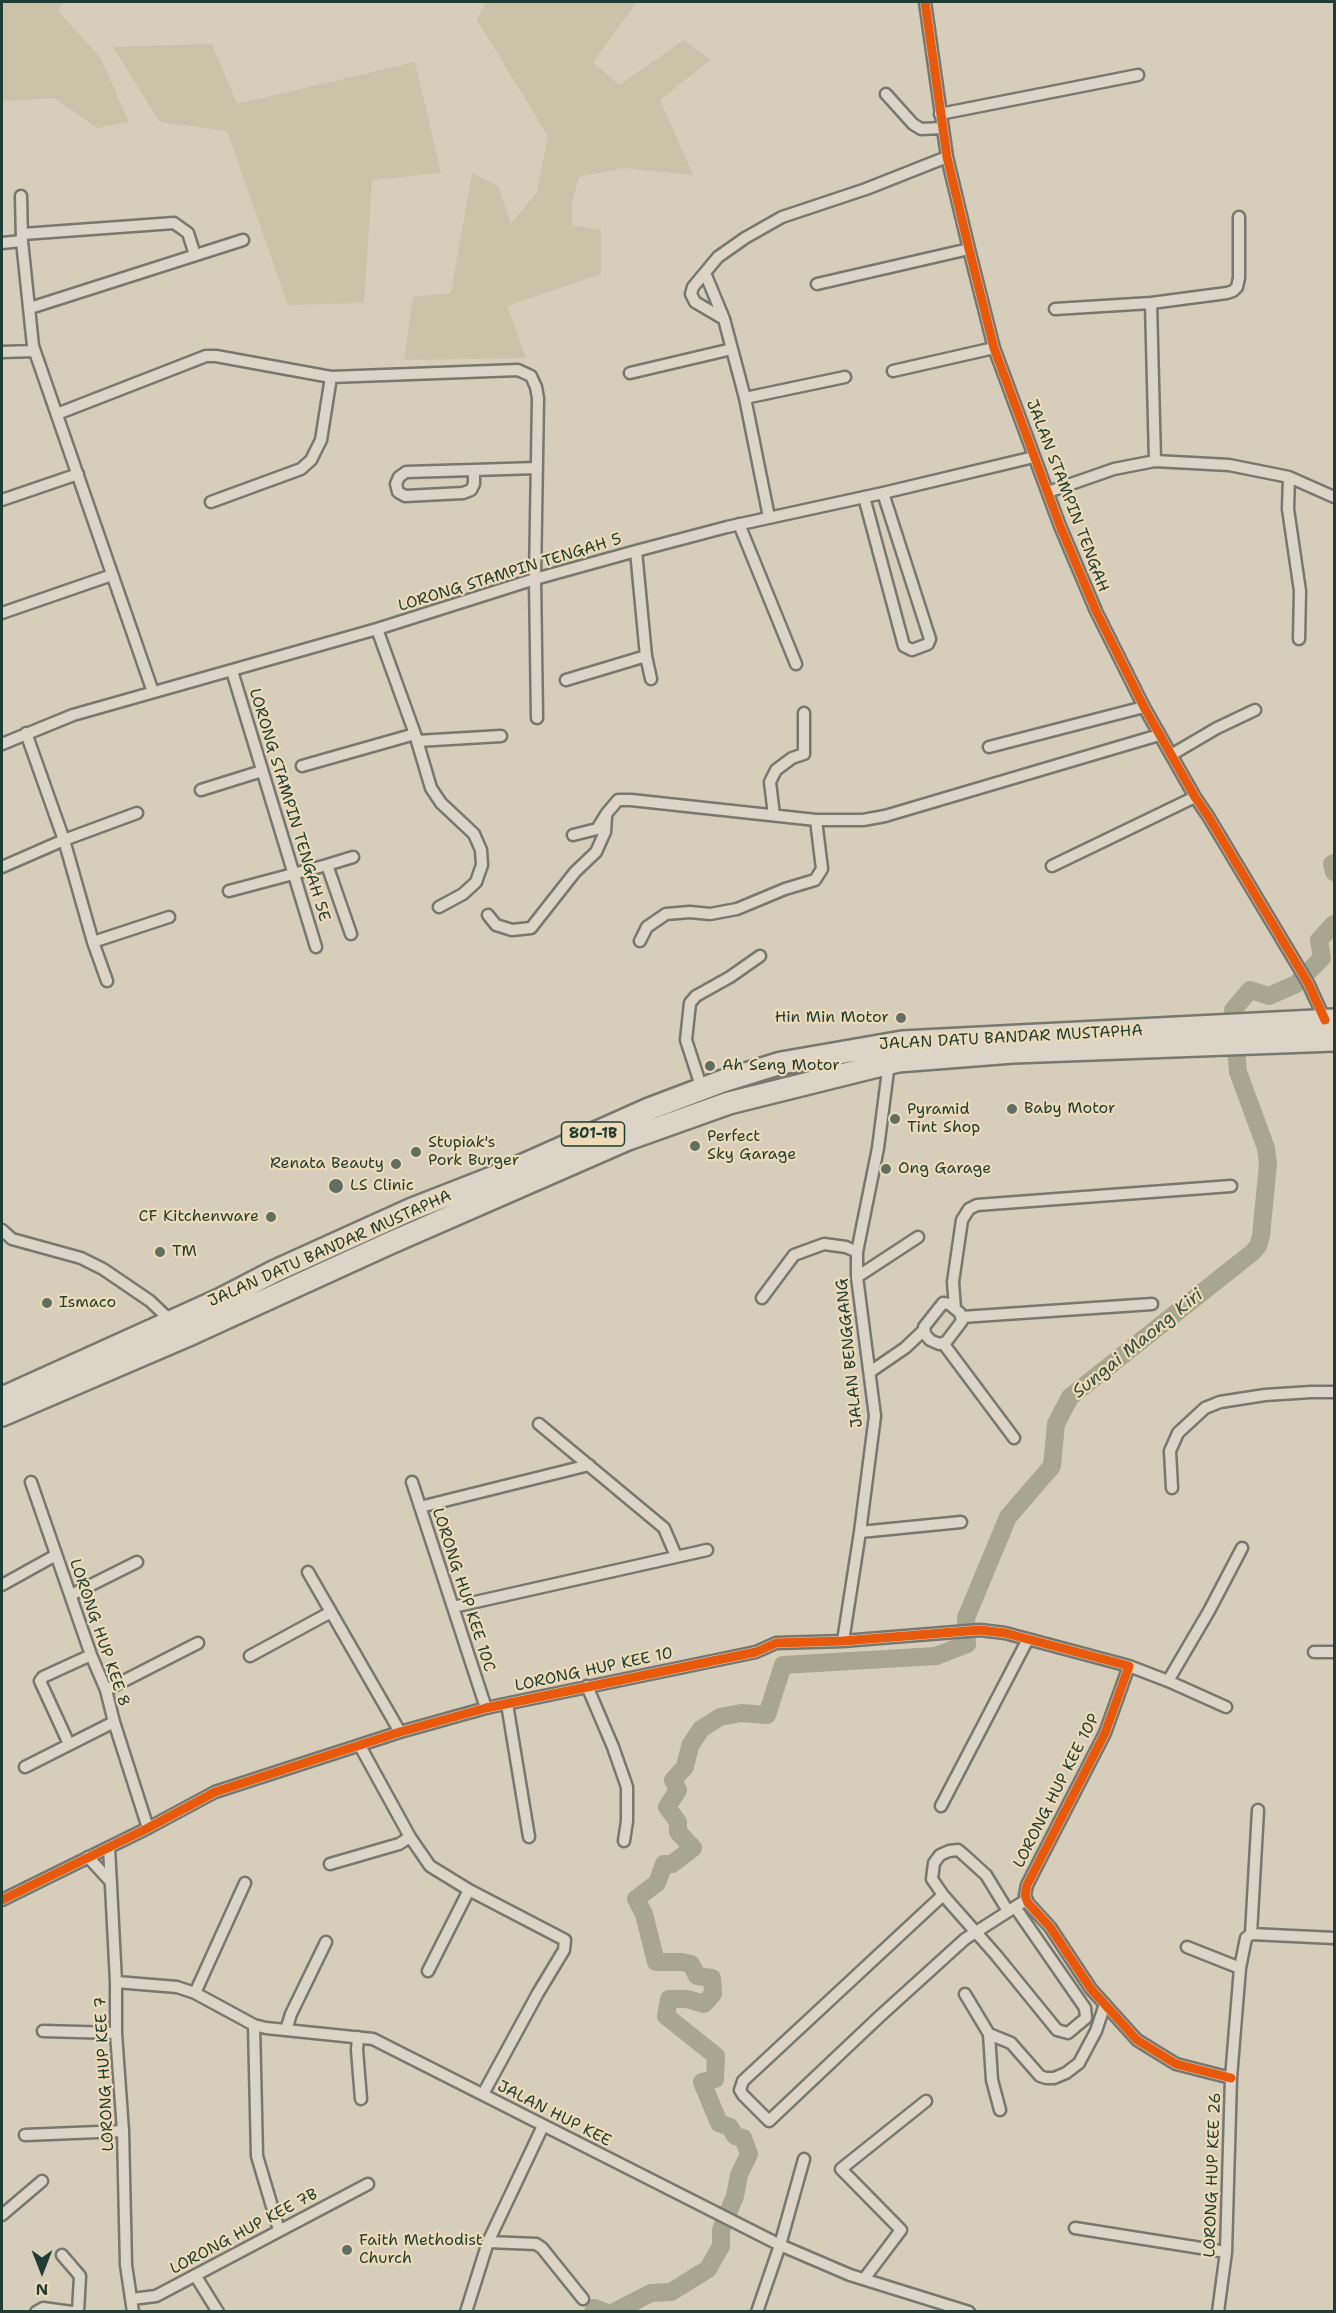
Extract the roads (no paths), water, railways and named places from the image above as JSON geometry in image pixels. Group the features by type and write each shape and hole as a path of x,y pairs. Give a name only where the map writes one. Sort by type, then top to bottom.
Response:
{"highway":[{"name":"JALAN DATU BANDAR MUSTAPHA","path":"2,1415 192,1334 628,1139 729,1103 889,1063 1235,1035 1330,1020"},
{"name":"JALAN DATU BANDAR MUSTAPHA","path":"2,1398 412,1209 512,1170 649,1109 781,1063 902,1042 1235,1035 1298,1042 1335,1040"},
{"path":"1298,1042 1335,1056"}],"street":[{"name":"JALAN STAMPIN TENGAH","path":"925,2 947,157 994,348 1034,458 1096,611 1144,707 1195,797 1330,1020"},
{"path":"940,114 1138,75"},
{"path":"886,94 913,124 921,129 942,128"},
{"path":"724,319 695,302 690,294 693,287 718,257 745,238 782,217 866,189 947,157"},
{"path":"21,196 34,351 153,692"},
{"path":"1055,309 1151,303 1227,293 1237,287 1239,278 1239,217"},
{"path":"2,243 23,237 174,223 188,233 195,255"},
{"path":"30,308 243,240"},
{"path":"817,284 969,249"},
{"path":"705,273 724,319 732,349 745,398 770,517"},
{"path":"1151,303 1155,461"},
{"path":"893,371 994,348"},
{"path":"630,373 732,349"},
{"path":"2,352 34,351"},
{"path":"57,414 206,356 331,377 518,370 531,376 538,398 535,579 537,718"},
{"path":"211,502 301,469 311,460 321,440 331,377"},
{"path":"745,398 845,377"},
{"name":"LORONG STAMPIN TENGAH 5","path":"2,744 72,715 377,629 535,579 636,551 739,524 1034,458"},
{"path":"1048,492 1114,469 1155,461 1229,465 1289,477 1335,496"},
{"path":"474,470 474,484 471,490 463,493 405,496 398,492 396,484 399,477 406,472 536,468"},
{"path":"2,500 78,474"},
{"path":"1289,477 1288,509 1300,591 1299,639"},
{"path":"864,497 904,646 912,650 928,644 930,639 883,493"},
{"path":"739,524 796,664"},
{"path":"636,551 646,656 651,679"},
{"path":"2,613 112,575"},
{"path":"377,629 416,737 431,788 441,803 474,834 481,850 482,865 476,882 463,894 439,907"},
{"path":"566,680 646,656"},
{"name":"LORONG STAMPIN TENGAH 5E","path":"232,671 316,947"},
{"path":"989,747 1144,707"},
{"path":"1171,755 1217,728 1255,710"},
{"path":"774,815 770,782 776,770 792,758 804,754 804,713"},
{"path":"26,733 64,840 93,942 107,981"},
{"path":"573,835 597,829 618,800 816,820 863,820 885,816 1159,735"},
{"path":"302,766 416,737 501,736"},
{"path":"201,790 262,771"},
{"path":"1052,867 1195,797"},
{"path":"2,867 64,840 137,813"},
{"path":"488,915 496,925 512,930 531,928 575,872 596,852 605,832 607,813"},
{"path":"640,941 647,927 666,914 690,912 710,914 737,909 785,889 815,880 822,869 816,820"},
{"path":"229,891 353,857"},
{"path":"327,864 351,934"},
{"path":"93,942 169,917"},
{"path":"702,1089 686,1040 690,1003 696,996 730,977 760,956"},
{"name":"JALAN BENGGANG","path":"843,1641 874,1431 870,1372 857,1277 857,1252 878,1148 889,1063"},
{"path":"953,1282 941,1304 925,1324 926,1335 935,1343 943,1343 961,1325 953,1282 962,1220 969,1209 977,1205 1231,1186"},
{"path":"2,1230 12,1239 81,1258 103,1269 150,1301 171,1321"},
{"path":"857,1277 918,1237"},
{"path":"762,1298 794,1255 824,1244 846,1247 857,1252"},
{"path":"941,1304 949,1304 959,1313 1152,1305"},
{"path":"870,1372 926,1335"},
{"path":"943,1343 1014,1438"},
{"path":"1172,1488 1170,1451 1178,1433 1206,1408 1221,1402 1265,1395 1335,1392"},
{"path":"539,1424 664,1528 675,1556"},
{"path":"420,1507 589,1464"},
{"name":"LORONG HUP KEE 8","path":"31,1482 106,1690 147,1828"},
{"name":"LORONG HUP KEE 10C","path":"412,1482 486,1708"},
{"path":"860,1533 961,1522"},
{"path":"1168,1681 1242,1548"},
{"path":"453,1607 708,1550"},
{"path":"2,1585 56,1555"},
{"path":"71,1595 137,1562"},
{"path":"308,1572 400,1732"},
{"path":"250,1656 331,1612"},
{"name":"LORONG HUP KEE 10","path":"109,1847 215,1792 400,1732 486,1708 756,1652 776,1643 843,1641 980,1630 1005,1633 1129,1666"},
{"path":"941,1806 1028,1639"},
{"path":"106,1690 198,1643"},
{"path":"1314,1652 1335,1652"},
{"path":"69,1744 40,1681 42,1677 92,1654"},
{"path":"1129,1666 1226,1707"},
{"name":"LORONG HUP KEE 10P","path":"1026,1900 1027,1885 1106,1733 1129,1666"},
{"path":"587,1686 627,1787 627,1821 624,1841"},
{"path":"507,1704 529,1837"},
{"path":"25,1767 114,1722"},
{"path":"360,1746 410,1837 430,1866 470,1890 565,1940 565,1944 483,2094"},
{"name":"LORONG HUP KEE 26","path":"1218,2312 1226,2252 1231,2078 1240,1968 1246,1938 1251,1934 1258,1810"},
{"path":"330,1864 399,1844 410,1837"},
{"path":"2,1900 109,1847"},
{"name":"LORONG HUP KEE 7","path":"109,1847 116,1982 116,2033 123,2132 126,2265 133,2312"},
{"path":"958,1850 986,1875 1012,1909 1086,2008 1086,2018 1068,2033 1058,2030 943,1895 932,1879 934,1863 940,1854 958,1850"},
{"path":"88,1857 111,1882"},
{"path":"195,1993 245,1883"},
{"path":"428,1971 470,1890"},
{"path":"943,1895 743,2080 740,2090 743,2096 770,2121 879,2016 975,1931 1026,1900 1050,1927 1091,1989 1137,2040 1176,2064 1231,2078"},
{"path":"1251,1934 1335,1938"},
{"path":"286,2030 291,2014 326,1942"},
{"path":"1187,1947 1240,1968"},
{"name":"JALAN HUP KEE","path":"116,1982 177,1987 195,1993 254,2025 373,2039 780,2244 864,2279 969,2312"},
{"path":"1079,1998 1091,1989"},
{"path":"965,1994 989,2034 992,2080 1000,2110"},
{"path":"989,2034 1011,2043 1040,2076 1054,2078 1066,2073 1078,2063 1096,2031 1105,2004"},
{"path":"254,2025 257,2156 279,2230"},
{"path":"43,2031 116,2033"},
{"path":"358,2037 361,2099"},
{"path":"864,2279 901,2230 841,2169 926,2101"},
{"path":"466,2312 488,2242 543,2126"},
{"path":"25,2135 123,2132"},
{"path":"758,2312 804,2158"},
{"path":"2,2215 42,2181"},
{"name":"LORONG HUP KEE 7B","path":"132,2299 156,2296 368,2184"},
{"path":"1076,2228 1226,2252"},
{"path":"488,2242 536,2244 542,2248 583,2299"},
{"path":"62,2255 80,2276 78,2312"},
{"path":"195,2276 218,2312"},
{"path":"36,2312 43,2308 72,2312"}],"waterway":[{"name":"Sungai Maong Kiri","path":"1334,863 1332,864 1334,872"},
{"name":"Sungai Maong Kiri","path":"614,2312 651,2293 671,2292 708,2269 721,2246 721,2230 735,2196 739,2175 749,2154 743,2138 735,2136 730,2127 719,2123 702,2082 715,2079 716,2056 666,2016 669,1999 687,1999 704,2004 713,1994 712,1978 697,1976 691,1964 656,1962 644,1914 636,1899 657,1883 664,1864 672,1864 693,1848 678,1832 678,1822 667,1807 678,1790 673,1780 685,1767 690,1746 701,1729 720,1717 741,1713 767,1715 783,1665 936,1656 967,1644 966,1618 1008,1517 1052,1466 1056,1424 1070,1397 1258,1246 1268,1164 1266,1148 1238,1072 1233,1010 1250,990 1269,996 1296,984 1322,958 1319,940 1334,924"},
{"name":"Sungai Maong Kiri","path":"593,2312 594,2308 605,2312"}],"place":[{"name":"Hin Min Motor","path":"901,1018"},
{"name":"Ah Seng Motor","path":"710,1066"},
{"name":"Baby Motor","path":"1012,1109"},
{"name":"Pyramid Tint Shop","path":"895,1119"},
{"name":"Perfect Sky Garage","path":"695,1146"},
{"name":"Stupiak's Pork Burger","path":"416,1152"},
{"name":"Renata Beauty","path":"396,1164"},
{"name":"Ong Garage","path":"886,1169"},
{"name":"LS Clinic","path":"336,1186"},
{"name":"CF Kitchenware","path":"271,1217"},
{"name":"TM","path":"160,1252"},
{"name":"Ismaco","path":"47,1303"},
{"name":"Faith Methodist Church","path":"347,2250"}]}
